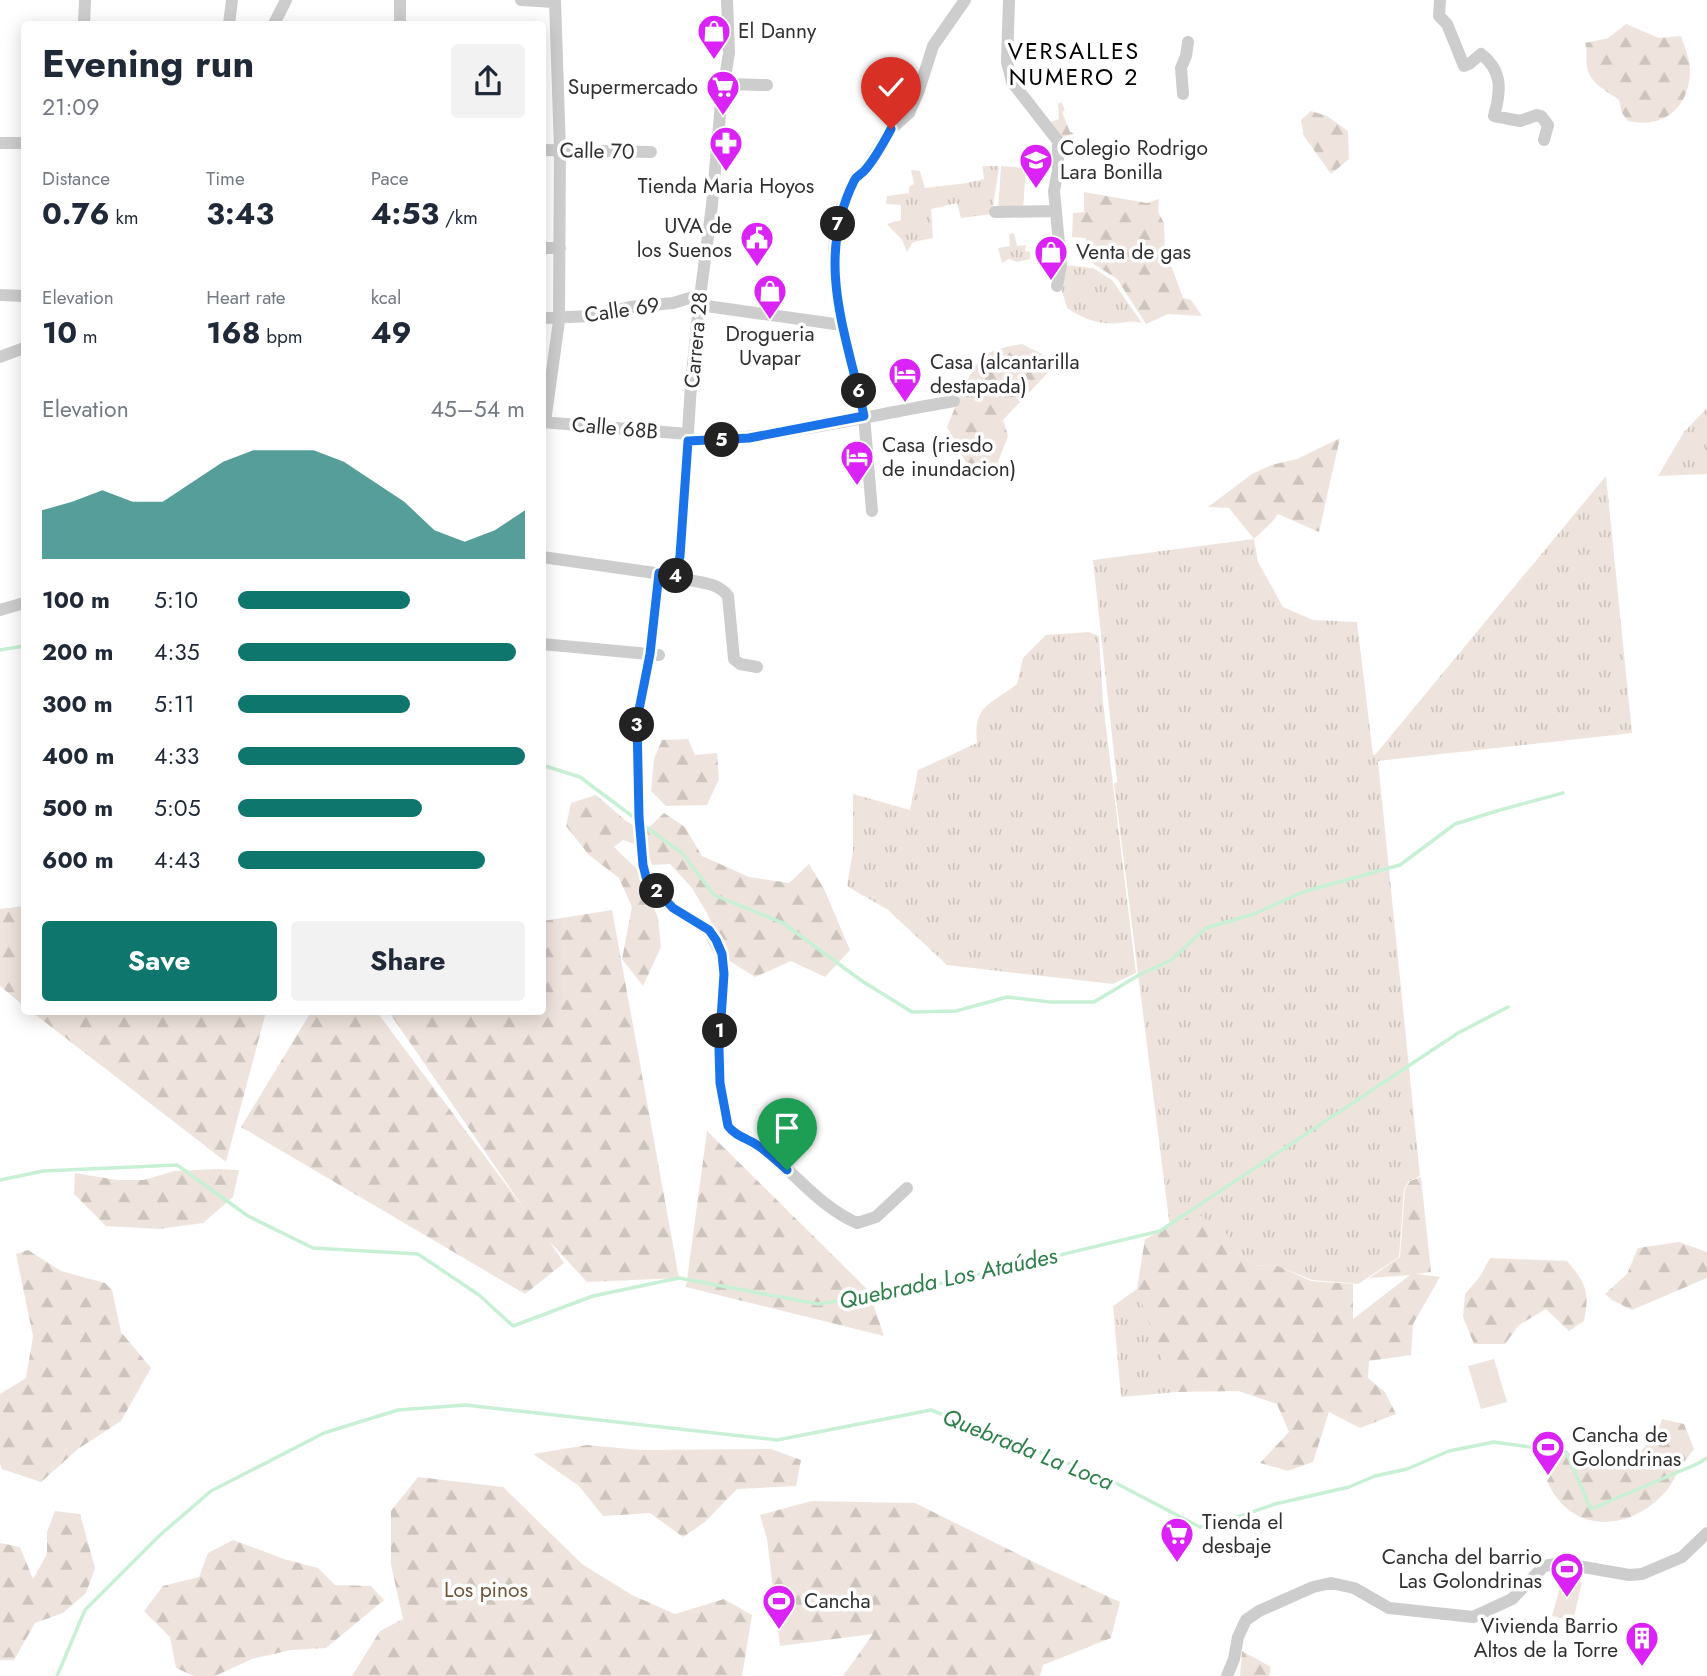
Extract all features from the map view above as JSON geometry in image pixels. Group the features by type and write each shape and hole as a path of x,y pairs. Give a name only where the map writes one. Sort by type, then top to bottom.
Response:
{"street":[{"path":"83,21 85,0"},
{"path":"229,21 232,0"},
{"path":"276,21 286,0"},
{"path":"400,0 400,21"},
{"path":"521,0 555,1 560,150 559,318 546,408"},
{"name":"Carrera 28","path":"676,576 680,556 699,300 729,53 727,0"},
{"path":"872,511 864,416 842,325 834,263 840,211 856,177 864,171 891,129 909,113 933,46 965,0"},
{"path":"1009,0 1006,62 1013,82 1058,141 1058,170 1054,191 1061,265 1057,286"},
{"path":"1440,0 1439,16 1447,24 1464,66 1481,54 1493,63 1498,77 1499,99 1494,116 1521,121 1541,116 1548,125 1544,140"},
{"path":"1183,94 1181,68 1188,42"},
{"path":"724,84 767,85"},
{"path":"0,143 21,143"},
{"name":"Calle 70","path":"546,150 651,152"},
{"path":"995,212 1056,211"},
{"path":"546,248 560,248"},
{"path":"0,295 21,299"},
{"name":"Calle 69","path":"546,318 592,316 630,307 699,300 842,325"},
{"path":"0,357 21,349"},
{"path":"864,416 954,401"},
{"name":"Calle 68B","path":"546,422 688,438 749,438 864,416"},
{"path":"546,558 676,576 703,581 723,589 728,596 734,659 740,664 757,667"},
{"path":"659,573 654,654 637,720 643,865 646,877 673,908 709,930 722,954 724,974 719,1049 728,1126 732,1132 754,1142 772,1156 841,1216 857,1223 876,1217 907,1188"},
{"path":"0,610 21,604"},
{"path":"546,645 654,654"},
{"path":"1227,1676 1234,1659 1238,1637 1246,1620 1259,1611 1313,1587 1331,1583 1354,1588 1389,1608 1473,1617 1512,1599 1544,1566 1561,1563 1629,1575 1642,1574 1682,1557 1707,1533"}],"green space":[{"path":"1626,24 1659,38 1681,36 1688,57 1690,65 1686,94 1673,112 1653,122 1628,121 1622,113 1619,100 1592,78 1586,64 1585,43 1608,38"},
{"path":"1061,102 1070,132 1075,133 1058,139 1048,123 1059,119 1058,104"},
{"path":"1311,111 1327,116 1348,131 1349,159 1331,174 1304,136 1301,120"},
{"path":"982,166 999,166 992,214 961,218 957,203 931,209 933,238 913,242 907,252 902,240 887,224 901,220 901,205 886,204 887,196 909,193 909,187 914,184 911,170 920,171 925,188 984,179"},
{"path":"1001,166 1026,168 1023,210 998,211"},
{"path":"1084,192 1147,203 1159,199 1158,212 1164,223 1165,249 1183,298 1191,300 1202,316 1168,314 1146,324 1117,279 1086,259 1086,238 1072,237 1073,213 1084,212"},
{"path":"1014,233 1017,246 1026,245 1025,251 1030,252 1030,259 1017,262 1009,259 1002,263 998,248 1010,246 1009,234"},
{"path":"1065,265 1093,268 1112,280 1142,323 1098,322 1067,308 1061,288"},
{"path":"1022,344 1058,362 1003,420 1008,436 996,467 969,468 947,427 979,361 998,349"},
{"path":"1707,408 1707,474 1658,476 1684,432"},
{"path":"1340,438 1319,532 1278,514 1254,539 1229,508 1208,507 1252,474 1271,465 1297,459"},
{"path":"1606,476 1632,733 1378,761 1420,1176 1409,1181 1404,1189 1399,1257 1358,1284 1312,1280 1278,1266 1254,1265 1240,1253 1225,1233 1170,1228 1114,783 1117,782 1093,560 1254,539 1258,562 1283,607 1313,620 1357,622 1375,755"},
{"path":"1089,632 1099,636 1103,702 1136,973 1113,984 947,965 888,910 847,886 853,851 853,794 910,810 918,770 977,743 981,713 1017,684 1023,658 1046,635"},
{"path":"688,739 695,755 717,753 719,779 707,805 666,806 651,791 654,759 662,740"},
{"path":"596,795 644,832 664,813 685,827 702,856 749,877 789,883 809,864 824,889 850,950 825,977 791,961 755,977 728,960 707,913 692,888 670,864 652,865 646,848 623,840 614,847 639,871 658,918 661,947 643,986 622,959 632,907 619,878 589,855 566,826 571,803"},
{"path":"21,906 21,1004 0,986 0,909"},
{"path":"612,910 679,1278 587,1282 549,1241 564,1263 525,1294 241,1127 309,1015 379,1015 525,1210 391,1015 546,1015 546,921"},
{"path":"36,1015 265,1015 226,1162"},
{"path":"707,1131 869,1291 884,1336 686,1287"},
{"path":"239,1170 233,1197 203,1223 159,1229 106,1226 74,1194 75,1173 117,1180 144,1180 174,1171"},
{"path":"1421,1177 1431,1272 1416,1274 1440,1277 1413,1324 1411,1355 1369,1361 1368,1378 1385,1392 1396,1414 1360,1428 1329,1412 1313,1462 1288,1471 1260,1463 1289,1432 1277,1404 1238,1391 1177,1392 1162,1360 1137,1289 1145,1239 1197,1213 1226,1233 1240,1253 1254,1265 1278,1266 1311,1281 1353,1284 1353,1319 1410,1275 1369,1278 1400,1257 1405,1189 1410,1181"},
{"path":"1679,1242 1707,1252 1707,1278 1632,1310 1605,1294 1627,1274 1638,1248"},
{"path":"28,1250 61,1271 105,1283 112,1290 121,1332 151,1368 121,1421 78,1449 41,1482 2,1469 0,1464 0,1394 26,1378 33,1336 16,1254"},
{"path":"1490,1258 1567,1261 1585,1288 1587,1302 1584,1321 1569,1331 1546,1309 1519,1325 1505,1344 1474,1344 1463,1317 1465,1294 1479,1278"},
{"path":"1137,1289 1177,1392 1121,1397 1113,1306"},
{"path":"1494,1359 1507,1402 1481,1409 1468,1366"},
{"path":"1662,1419 1684,1424 1694,1449 1669,1487 1653,1504 1637,1514 1603,1522 1586,1519 1571,1512 1558,1499 1547,1481 1566,1452 1627,1468 1658,1431"},
{"path":"587,1445 640,1450 771,1449 801,1460 796,1486 737,1489 705,1522 683,1537 650,1513 603,1516 579,1486 533,1454"},
{"name":"Los pinos","path":"418,1477 503,1487 582,1564 632,1595 675,1614 724,1599 752,1615 742,1676 352,1676 380,1631 403,1619 391,1565 391,1511"},
{"path":"811,1501 915,1503 1120,1602 1111,1638 1043,1665 1040,1676 843,1676 873,1634 780,1646 767,1539 760,1515"},
{"path":"55,1511 80,1514 95,1568 86,1593 63,1613 35,1623 14,1660 0,1660 0,1543 20,1547 33,1579 47,1554 47,1532"},
{"path":"233,1540 318,1568 335,1585 371,1586 384,1600 326,1648 291,1650 252,1659 215,1676 194,1676 176,1668 170,1637 144,1611 163,1586 199,1577 208,1553"},
{"name":"Cancha del barrio Las Golondrinas","path":"1563,1576 1582,1582 1573,1621 1552,1616"},
{"path":"1242,1651 1271,1667 1269,1676 1240,1676"}],"waterway":[{"path":"0,650 21,646"},
{"path":"546,766 580,777 636,819"},
{"path":"642,824 682,853 714,895 783,923 862,981 912,1012 956,1011 1007,997 1050,1002 1094,1002 1139,975 1171,960 1206,928 1254,914 1303,892 1400,865 1455,824 1563,793"},
{"name":"Quebrada Los Ataúdes","path":"0,1180 43,1171 177,1165 248,1216 313,1248 418,1254 479,1295 513,1326 593,1296 679,1278 818,1304 918,1289 1160,1231 1458,1033 1508,1007"},
{"name":"Quebrada La Loca","path":"57,1676 85,1610 160,1535 211,1491 324,1433 398,1410 465,1405 777,1440 931,1410 1106,1478 1200,1527 1275,1504 1349,1487 1375,1476 1407,1469 1449,1451 1494,1442 1566,1452 1591,1509 1707,1458"}],"place":[{"name":"El Danny","path":"714,61"},
{"name":"Supermercado","path":"723,117"},
{"name":"Tienda Maria Hoyos","path":"726,173"},
{"name":"Colegio Rodrigo Lara Bonilla","path":"1036,190"},
{"name":"UVA de los Suenos","path":"757,268"},
{"name":"Venta de gas","path":"1051,282"},
{"name":"Drogueria Uvapar","path":"770,321"},
{"name":"Casa (alcantarilla destapada)","path":"905,404"},
{"name":"Casa (riesdo de inundacion)","path":"857,487"},
{"name":"Cancha de Golondrinas","path":"1548,1477"},
{"name":"Tienda el desbaje","path":"1177,1564"},
{"name":"Cancha del barrio Las Golondrinas","path":"1567,1599"},
{"name":"Cancha","path":"779,1631"},
{"name":"Vivienda Barrio Altos de la Torre","path":"1642,1668"}],"district":[{"name":"VERSALLES NUMERO 2","path":"1074,64"}],"route":[{"path":"787,1170 754,1142 732,1132 728,1126 720,1083 719,1049 724,974 722,954 709,930 673,908 646,877 639,817 637,720 650,654 659,573 676,576 680,556 688,441 749,438 864,416 842,325 834,263 835,235 840,211 856,177 864,171 891,129"}]}
